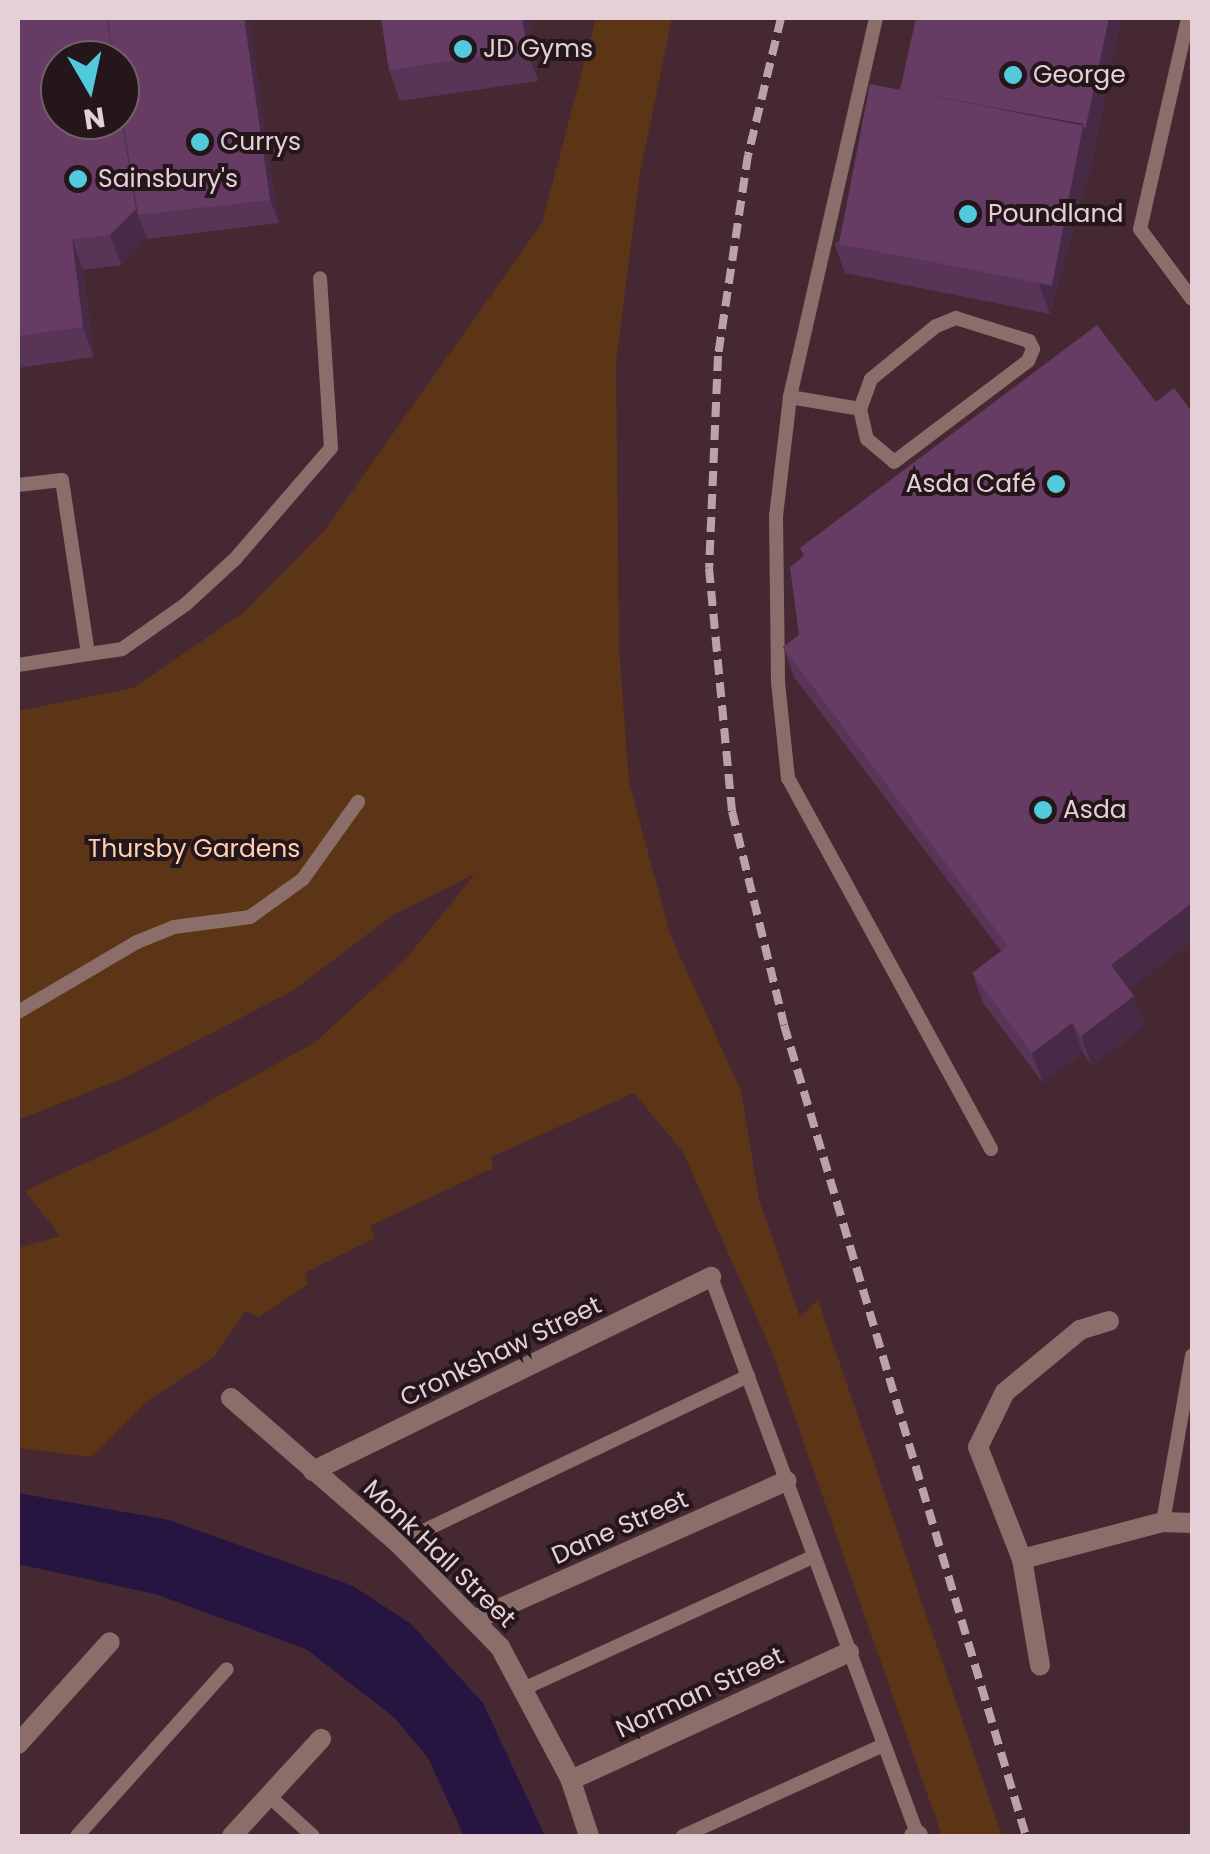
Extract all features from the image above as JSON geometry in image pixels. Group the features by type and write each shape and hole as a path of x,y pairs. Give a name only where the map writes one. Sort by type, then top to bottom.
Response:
{"street":[{"name":"Cronkshaw Street","path":"313,1471 711,1277"},
{"path":"1040,1665 1022,1559 978,1447 1004,1392 1080,1330 1109,1322"},
{"name":"Monk Hall Street","path":"231,1398 398,1543 500,1647 571,1780 589,1836"},
{"name":"Dane Street","path":"474,1620 786,1481"},
{"path":"1022,1559 1163,1522 1192,1523"},
{"path":"18,1744 110,1642"},
{"name":"Norman Street","path":"571,1780 849,1652"},
{"path":"232,1836 322,1739"}],"lane":[{"path":"876,18 790,398 776,516 778,682 788,778 991,1149"},
{"path":"1188,18 1140,229 1192,298"},
{"path":"18,664 122,649 186,604 236,558 331,448 320,278"},
{"path":"956,318 1029,341 1033,348 1028,361 902,460 884,460 860,409 871,379 936,326 956,318"},
{"path":"790,398 860,409"},
{"path":"18,485 62,480 88,654"},
{"path":"18,1012 137,942 174,927 250,917 303,879 358,802"},
{"path":"711,1277 917,1836"},
{"path":"1163,1522 1192,1356"},
{"path":"398,1543 748,1376"},
{"path":"523,1689 813,1557"},
{"path":"77,1836 227,1669"},
{"path":"683,1836 884,1746"},
{"path":"269,1796 313,1836"}],"green space":[{"name":"Thursby Gardens","path":"596,18 672,18 640,173 616,361 619,647 629,782 670,934 741,1091 759,1200 800,1317 818,1300 1002,1836 942,1836 771,1349 683,1152 634,1093 491,1157 493,1168 370,1226 375,1238 305,1273 308,1284 259,1317 245,1311 214,1357 146,1402 92,1457 18,1448 18,1248 60,1236 25,1191 159,1129 314,1043 405,960 475,874 393,915 291,992 124,1078 18,1120 18,711 133,688 243,613 324,531 542,223"}],"shaded area":[{"path":"18,1493 169,1520 353,1586 411,1624 483,1703 545,1836 464,1836 428,1758 395,1718 306,1649 155,1594 18,1564"}],"building":[{"name":"Sainsbury's","path":"18,18 106,18 110,40 40,40 40,140 125,140 136,209 110,235 72,239 83,327 18,336"},
{"name":"Currys","path":"108,18 244,18 270,200 138,215 126,140 140,140 140,40 111,40"},
{"path":"381,18 522,18 527,50 389,70"},
{"name":"George","path":"916,18 1109,18 1085,130 1083,124 900,90"},
{"name":"Poundland","path":"870,84 1083,125 1052,285 839,244"},
{"name":"Asda","path":"1097,325 1156,402 1174,388 1192,412 1192,903 1111,965 1134,996 1081,1036 1072,1023 1032,1053 972,973 1008,946 783,647 799,635 790,567 805,555 800,548"}],"railway":[{"path":"781,18 748,155 718,356 709,568 732,811 784,1025 1026,1836"}],"place":[{"name":"JD Gyms","path":"463,49"},
{"name":"George","path":"1013,75"},
{"name":"Currys","path":"200,142"},
{"name":"Sainsbury's","path":"78,179"},
{"name":"Poundland","path":"968,214"},
{"name":"Asda Café","path":"1056,484"},
{"name":"Asda","path":"1043,810"}]}
